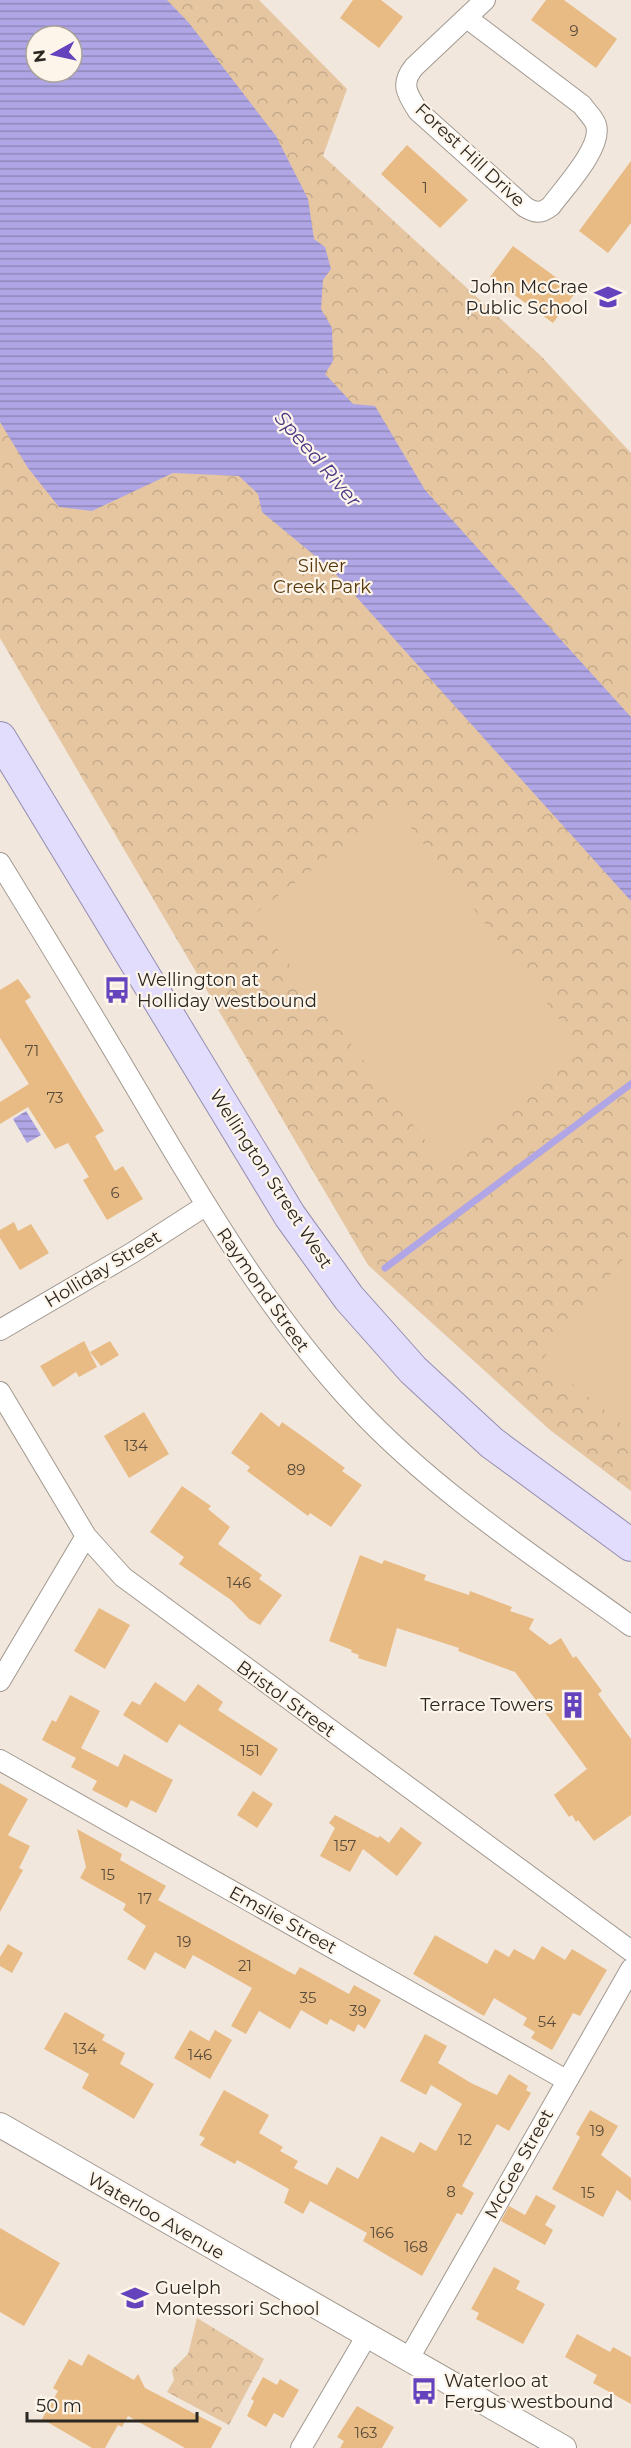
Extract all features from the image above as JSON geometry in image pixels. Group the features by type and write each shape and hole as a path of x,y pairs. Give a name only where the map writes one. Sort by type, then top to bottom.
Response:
{"main road":[{"name":"Wellington Street West","path":"0,738 290,1216 349,1298 412,1370 492,1443 631,1545"}],"street":[{"name":"Forest Hill Drive","path":"467,18 582,105 596,124 597,138 591,152 551,206 544,212 533,212 525,207 417,111 406,92 406,77 485,0"},
{"name":"Raymond Street","path":"0,863 205,1206 286,1326 357,1409 409,1459 476,1512 631,1626"},
{"name":"Holliday Street","path":"0,1330 166,1232 205,1206"},
{"name":"Bristol Street","path":"0,1392 86,1536 123,1577 631,1951"},
{"path":"0,1681 86,1536"},
{"name":"Emslie Street","path":"0,1760 566,2080"},
{"name":"McGee Street","path":"408,2360 631,1969"},
{"name":"Waterloo Avenue","path":"0,2126 564,2448"},
{"path":"301,2448 366,2337"}],"green space":[{"name":"Silver Creek Park","path":"0,0 259,0 347,89 323,156 541,356 631,453 631,1491 550,1430 368,1265 0,638"},
{"path":"394,806 584,1051 442,1162 252,916"},
{"path":"631,1249 631,1431 542,1360"},
{"path":"197,2318 264,2359 229,2425 167,2392 174,2380 172,2370 188,2354"}],"water":[{"name":"Speed River","path":"0,0 167,0 189,23 276,136 308,199 314,239 325,247 331,269 323,280 321,309 332,328 333,361 325,374 353,404 375,406 425,490 631,717 631,901 332,570 262,512 258,494 239,476 173,473 92,511 59,507 28,468 0,422"},
{"path":"26,1111 41,1135 27,1143 13,1119"}],"building":[{"path":"353,0 381,0 403,17 379,48 340,18"},
{"path":"546,0 564,0 617,39 596,68 531,20"},
{"path":"407,145 468,200 440,228 381,174"},
{"path":"631,161 631,223 608,253 579,231"},
{"path":"513,246 576,292 553,323 490,277"},
{"path":"18,979 31,997 25,1001 104,1131 95,1136 115,1171 123,1166 143,1199 107,1220 83,1180 89,1177 68,1143 55,1149 28,1107 0,1124 0,1102 29,1084 0,1038 0,990"},
{"path":"14,1222 18,1231 31,1224 49,1253 20,1270 0,1238 0,1230"},
{"path":"84,1341 97,1367 79,1377 76,1372 53,1387 40,1366"},
{"path":"110,1341 119,1355 101,1366 90,1352"},
{"path":"144,1412 169,1454 129,1478 104,1436"},
{"path":"261,1412 279,1427 282,1422 306,1439 345,1468 342,1471 362,1485 331,1527 310,1513 308,1516 247,1471 250,1467 231,1453"},
{"path":"182,1486 211,1506 208,1509 230,1527 218,1544 262,1575 259,1579 282,1595 260,1625 249,1619 231,1600 179,1564 184,1557 150,1532"},
{"name":"Terrace Towers","path":"360,1555 382,1564 384,1560 426,1575 424,1580 469,1595 470,1591 512,1607 510,1611 534,1619 529,1629 550,1645 561,1638 573,1658 576,1656 602,1691 598,1694 631,1739 631,1815 594,1841 578,1820 576,1822 572,1815 569,1817 554,1795 587,1769 515,1672 458,1651 459,1648 397,1628 386,1667 358,1658 359,1655 351,1652 352,1650 329,1641"},
{"path":"99,1608 130,1625 105,1669 74,1651"},
{"path":"155,1682 185,1702 198,1684 223,1702 218,1710 278,1749 261,1776 179,1724 167,1743 123,1715 132,1701 140,1705"},
{"path":"70,1695 100,1711 81,1748 118,1767 124,1754 173,1780 156,1813 131,1800 127,1808 92,1790 97,1781 71,1767 76,1758 42,1740 52,1720 56,1722"},
{"path":"0,1783 28,1799 8,1835 30,1846 19,1868 23,1870 0,1912"},
{"path":"253,1791 273,1804 257,1828 237,1815"},
{"path":"335,1815 378,1838 380,1836 389,1843 401,1827 422,1843 397,1876 363,1849 350,1872 320,1856 335,1828 329,1823"},
{"path":"77,1829 122,1854 120,1860 166,1886 158,1900 295,1975 300,1967 349,1994 354,1985 381,2000 365,2029 358,2024 354,2032 330,2019 327,2025 301,2010 290,2029 259,2011 246,2034 231,2026 252,1988 193,1955 185,1969 155,1952 145,1970 127,1959 146,1926 123,1910 126,1904 80,1878 86,1867"},
{"path":"435,1935 487,1964 495,1949 509,1957 514,1949 534,1960 542,1946 565,1960 572,1949 607,1970 580,2016 573,2013 552,2050 531,2038 535,2032 523,2025 527,2018 494,1998 484,2016 413,1974"},
{"path":"8,1944 23,1953 12,1973 0,1966 0,1957"},
{"path":"65,2012 105,2035 102,2040 125,2053 120,2064 154,2084 134,2119 82,2088 89,2074 44,2049"},
{"path":"190,2030 209,2041 215,2030 232,2040 210,2079 174,2058"},
{"path":"425,2034 447,2046 438,2063 471,2083 497,2095 509,2074 528,2086 526,2090 531,2093 509,2131 497,2124 462,2186 474,2193 462,2215 457,2213 422,2276 363,2241 367,2233 310,2201 303,2214 284,2203 289,2189 237,2160 235,2164 200,2145 205,2138 199,2135 224,2090 269,2115 259,2133 283,2147 280,2151 298,2161 294,2168 327,2185 337,2167 358,2179 381,2136 414,2153 420,2142 436,2151 462,2104 431,2085 426,2095 400,2081"},
{"path":"590,2110 618,2126 601,2155 631,2178 631,2201 617,2190 603,2217 552,2189 580,2137 576,2134"},
{"path":"536,2195 556,2206 545,2225 553,2230 545,2245 501,2221 509,2206 525,2215"},
{"path":"0,2228 60,2263 24,2326 0,2312"},
{"path":"494,2267 520,2281 516,2289 545,2304 523,2344 476,2319 479,2313 471,2309"},
{"path":"577,2334 610,2352 613,2347 631,2357 631,2404 593,2383 597,2375 565,2357"},
{"path":"88,2354 134,2380 138,2374 145,2388 222,2428 211,2448 185,2448 128,2416 122,2427 118,2425 105,2448 92,2448 42,2419 58,2391 53,2388 69,2359 82,2366"},
{"path":"263,2377 277,2385 280,2379 299,2390 283,2418 274,2413 266,2427 247,2416 254,2401 251,2399"},
{"path":"357,2406 394,2427 382,2448 340,2448 344,2441 337,2437"}],"waterway":[{"path":"385,1268 631,1084"}],"place":[{"name":"John McCrae Public School","path":"608,297"},
{"name":"Wellington at Holliday westbound","path":"117,990"},
{"name":"Terrace Towers","path":"573,1705"},
{"name":"Guelph Montessori School","path":"135,2298"},
{"name":"Waterloo at Fergus westbound","path":"424,2391"}]}
